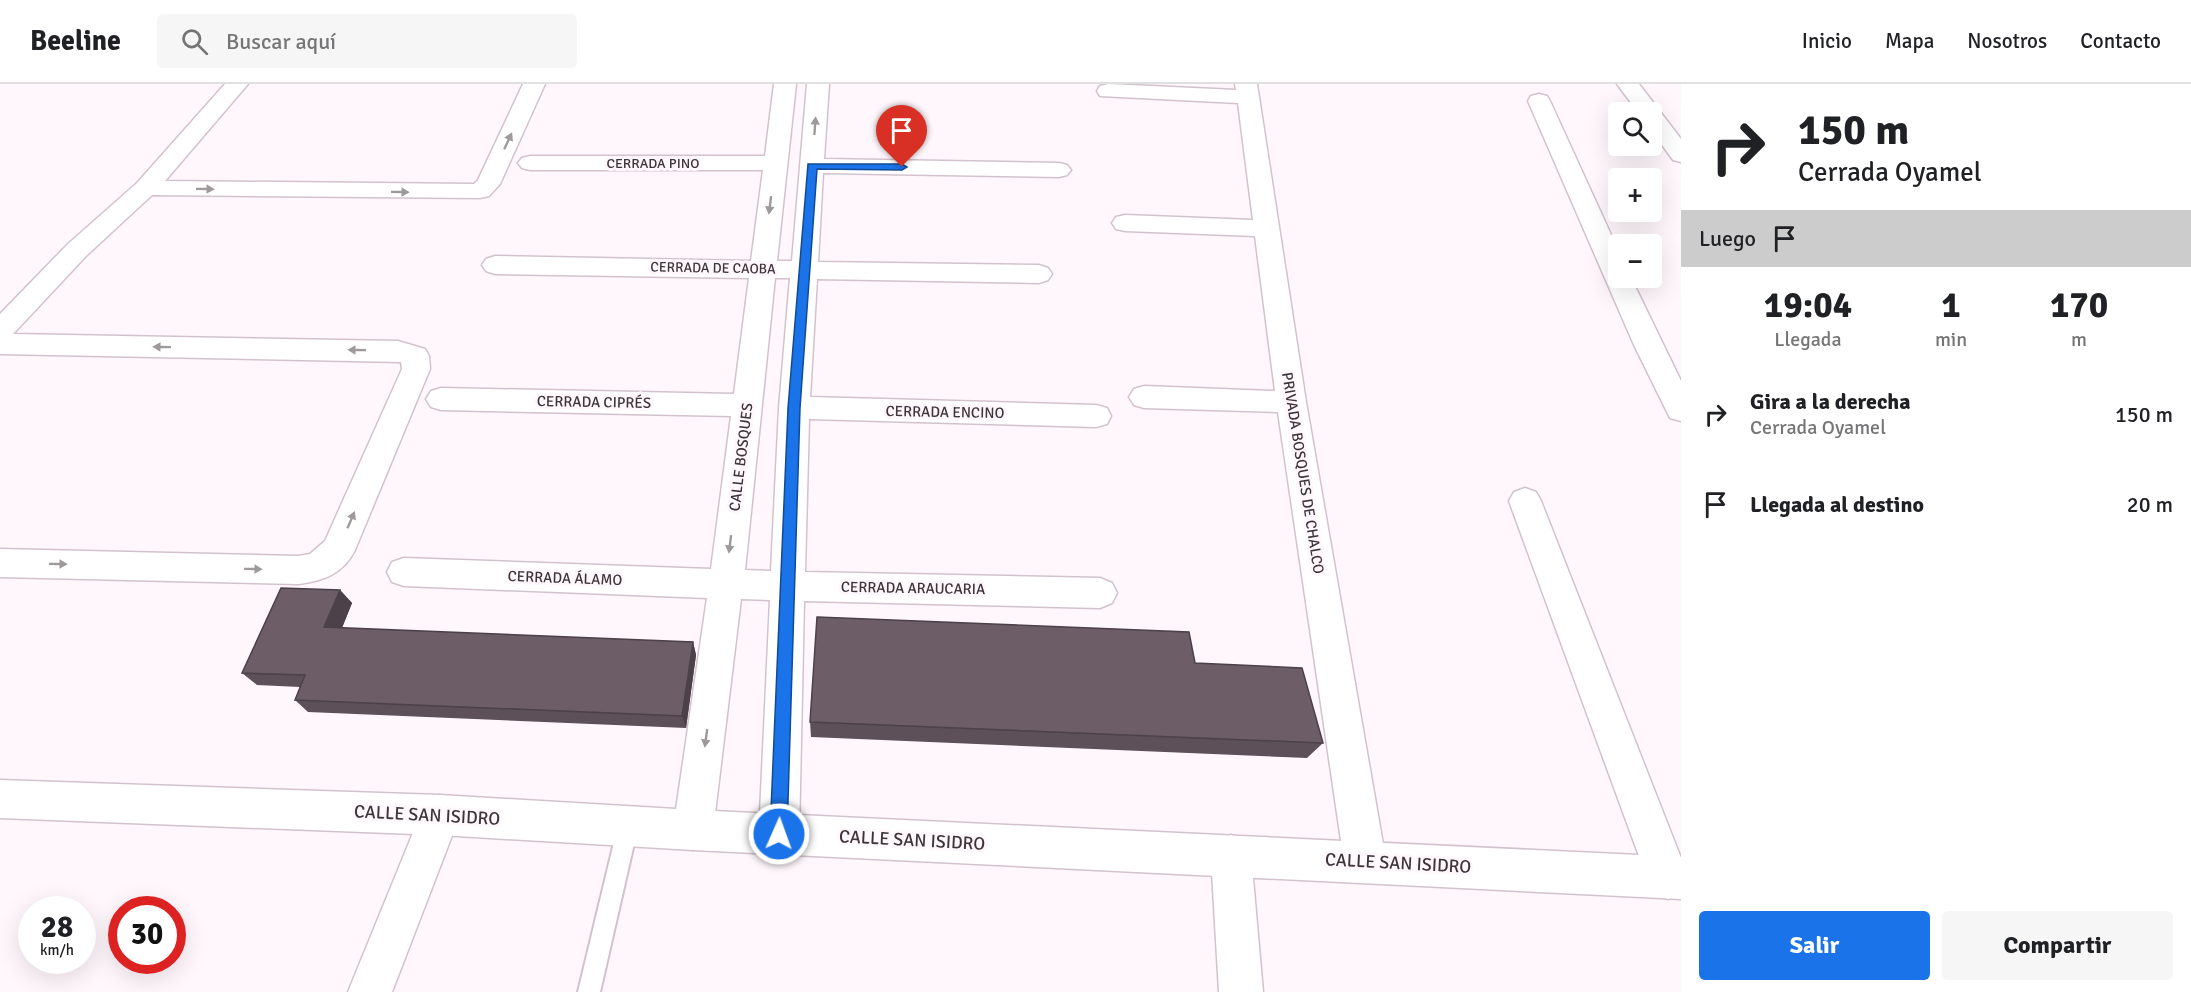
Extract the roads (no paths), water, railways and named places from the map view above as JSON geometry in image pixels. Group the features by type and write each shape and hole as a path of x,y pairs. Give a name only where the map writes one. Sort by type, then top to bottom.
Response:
{"street":[{"path":"0,331 77,250 146,188 237,84"},
{"path":"146,188 480,192 488,184 534,84"},
{"name":"CALLE BOSQUES","path":"693,830 726,584 785,84"},
{"path":"779,834 794,408 818,84"},
{"path":"1628,84 1641,102"},
{"path":"1108,91 1246,90"},
{"name":"PRIVADA BOSQUES DE CHALCO","path":"1246,90 1291,402 1365,861"},
{"path":"1539,102 1648,345 1681,410"},
{"path":"1662,130 1681,155"},
{"name":"CERRADA PINO","path":"530,163 776,163"},
{"path":"812,166 1059,170"},
{"path":"1125,223 1266,228"},
{"name":"CERRADA DE CAOBA","path":"495,265 1040,274"},
{"path":"0,344 398,351 415,356 416,369 338,550 319,567 298,570 0,563"},
{"path":"1144,397 1291,402"},
{"name":"CERRADA CIPRÉS","path":"441,399 747,405"},
{"name":"CERRADA ENCINO","path":"794,408 1096,416"},
{"path":"1525,501 1674,878"},
{"name":"CERRADA ÁLAMO","path":"404,572 726,584"},
{"name":"CERRADA ARAUCARIA","path":"726,584 1100,592"},
{"name":"CALLE SAN ISIDRO","path":"0,799 440,815 693,830 1365,861 1674,878"},
{"path":"370,992 440,815"},
{"path":"1231,855 1241,992"}],"lane":[{"path":"590,992 628,826"}]}
